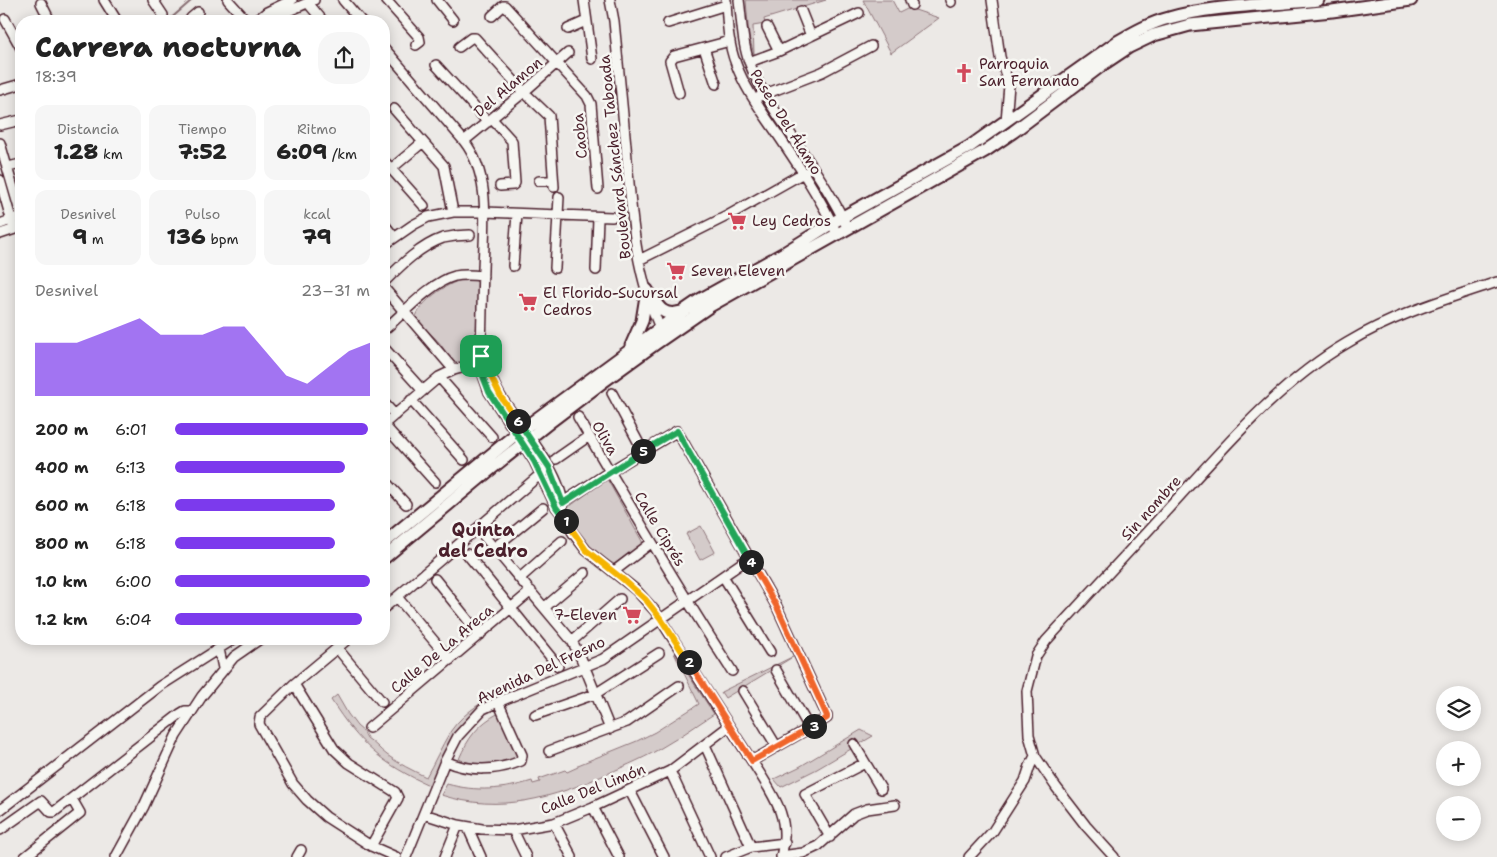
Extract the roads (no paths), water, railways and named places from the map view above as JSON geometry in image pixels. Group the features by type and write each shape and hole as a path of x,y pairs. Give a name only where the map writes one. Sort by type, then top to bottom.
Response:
{"main road":[{"path":"390,538 523,436 630,349 710,306 969,147 1117,42 1143,27 1170,18 1200,12 1318,0"},
{"path":"390,553 523,436 623,367 663,332 682,312 701,299 784,253 984,151 1129,47 1154,35 1190,25 1332,11 1411,0"},
{"path":"647,290 666,313 682,312"},
{"path":"630,349 642,321 647,290"}],"street":[{"path":"104,0 113,15"},
{"path":"153,0 163,15"},
{"path":"228,0 242,15"},
{"path":"263,15 292,0"},
{"path":"343,0 356,15"},
{"path":"386,0 419,38 420,42 416,46"},
{"path":"437,0 453,20"},
{"path":"584,0 592,59"},
{"name":"Boulevard Sánchez Taboada","path":"610,0 614,21 631,214 639,260 647,290 663,332"},
{"name":"Paseo Del Álamo","path":"739,0 749,62 773,108 812,168 840,225"},
{"path":"992,0 1000,57 1009,85 1006,121"},
{"path":"280,15 311,2 320,15"},
{"path":"668,23 726,2"},
{"name":"Paseo Del Álamo","path":"726,2 730,41 735,63 763,114 802,174 840,225"},
{"path":"40,3 47,15"},
{"name":"Caoba","path":"492,16 505,6 558,62 590,100 598,189"},
{"path":"801,11 811,36"},
{"path":"194,15 198,12"},
{"path":"749,62 779,51 860,14"},
{"path":"5,19 15,37"},
{"path":"568,29 586,21"},
{"path":"767,27 779,51"},
{"path":"459,47 471,38 475,38 524,92 550,117 554,184 539,181"},
{"path":"679,92 670,61 671,58 730,41"},
{"path":"754,99 822,72 871,46"},
{"path":"704,48 716,84"},
{"name":"Del Alamon","path":"464,141 490,121 568,53"},
{"path":"390,55 472,151 478,166 482,182 485,212 481,360 523,436 572,532 586,550 646,600 661,619 769,787 784,822 785,843 781,857 803,853 818,846 854,814 867,809 895,804"},
{"path":"436,65 490,121 510,137 513,144 515,182 513,185 500,186"},
{"path":"0,90 15,86"},
{"path":"763,114 773,108"},
{"path":"394,109 444,166 453,212"},
{"path":"0,125 15,121"},
{"path":"423,142 391,169 424,206"},
{"path":"0,143 15,184"},
{"path":"8,167 15,165"},
{"path":"639,260 729,215 812,168"},
{"path":"0,180 15,225"},
{"path":"555,268 559,197"},
{"path":"390,240 428,217 453,212 612,217"},
{"path":"513,266 517,214"},
{"path":"596,270 598,218"},
{"path":"0,224 15,225"},
{"path":"0,234 15,225"},
{"path":"390,232 394,237"},
{"path":"390,277 418,252 430,245 444,238 470,235"},
{"path":"390,325 447,279 457,275 483,276"},
{"name":"Sin nombre","path":"1114,857 1086,826 1035,756 1029,735 1027,690 1036,656 1046,641 1067,617 1109,574 1233,438 1319,361 1377,326 1423,307 1497,282"},
{"path":"390,295 454,370"},
{"path":"390,355 422,390"},
{"path":"390,419 439,377 481,360"},
{"path":"439,377 492,437"},
{"path":"612,394 643,451"},
{"path":"411,400 464,460"},
{"path":"390,410 395,415"},
{"name":"Oliva","path":"578,417 609,472"},
{"path":"390,431 435,482"},
{"path":"560,507 609,472 677,431 777,607 827,716 827,718 810,729 752,761"},
{"path":"523,436 550,470 560,507"},
{"path":"556,459 588,436"},
{"path":"390,603 522,490 538,485 542,476 550,470"},
{"name":"Calle Ciprés","path":"609,472 732,671"},
{"path":"390,487 406,504"},
{"path":"494,548 543,508"},
{"path":"478,529 572,641 585,667 610,729"},
{"path":"520,578 562,541"},
{"path":"613,572 652,542"},
{"path":"467,554 558,666"},
{"name":"Avenida Del Fresno","path":"406,857 445,761 458,736 483,709 603,659 749,558"},
{"path":"544,607 586,573"},
{"path":"724,576 770,652"},
{"path":"435,579 480,635"},
{"name":"Calle De La Areca","path":"369,728 531,591"},
{"path":"397,597 450,660"},
{"path":"572,641 620,599"},
{"path":"0,810 160,686 225,645"},
{"path":"116,857 144,806 176,736 223,668 234,657 251,645"},
{"path":"341,645 294,684 260,717 260,727 293,784 307,800 326,817 371,846 396,857"},
{"path":"337,648 382,702"},
{"path":"219,649 223,668"},
{"path":"535,715 595,694 659,654"},
{"path":"776,670 810,729"},
{"path":"294,684 334,749 349,763 393,790 398,796 371,846"},
{"path":"549,751 627,722 679,686"},
{"path":"743,691 777,747"},
{"path":"445,761 468,769 503,766 521,761 522,756 498,702"},
{"path":"0,830 41,801 53,812 180,714 185,711 192,711"},
{"name":"Calle Del Limón","path":"424,814 468,828 513,830 554,823 593,808 670,771 729,726"},
{"path":"854,744 881,789"},
{"path":"705,745 751,847"},
{"path":"969,857 993,831 1025,781 1035,756"},
{"path":"830,836 805,794 865,762"},
{"path":"670,771 710,857"},
{"path":"630,791 664,857"},
{"path":"25,857 80,813 72,799"},
{"path":"593,808 619,857"},
{"path":"554,823 572,857"},
{"path":"445,857 458,825"},
{"path":"468,828 481,857"},
{"path":"513,830 526,857"},
{"path":"726,857 751,847 785,843"}],"waterway":[{"path":"175,15 192,0"}],"place":[{"name":"Parroquia San Fernando","path":"964,73"},
{"name":"Ley Cedros","path":"737,221"},
{"name":"Seven Eleven","path":"676,271"},
{"name":"El Florido-Sucursal Cedros","path":"528,302"},
{"name":"7-Eleven","path":"632,615"}],"district":[{"name":"Quinta del Cedro","path":"483,540"}]}
